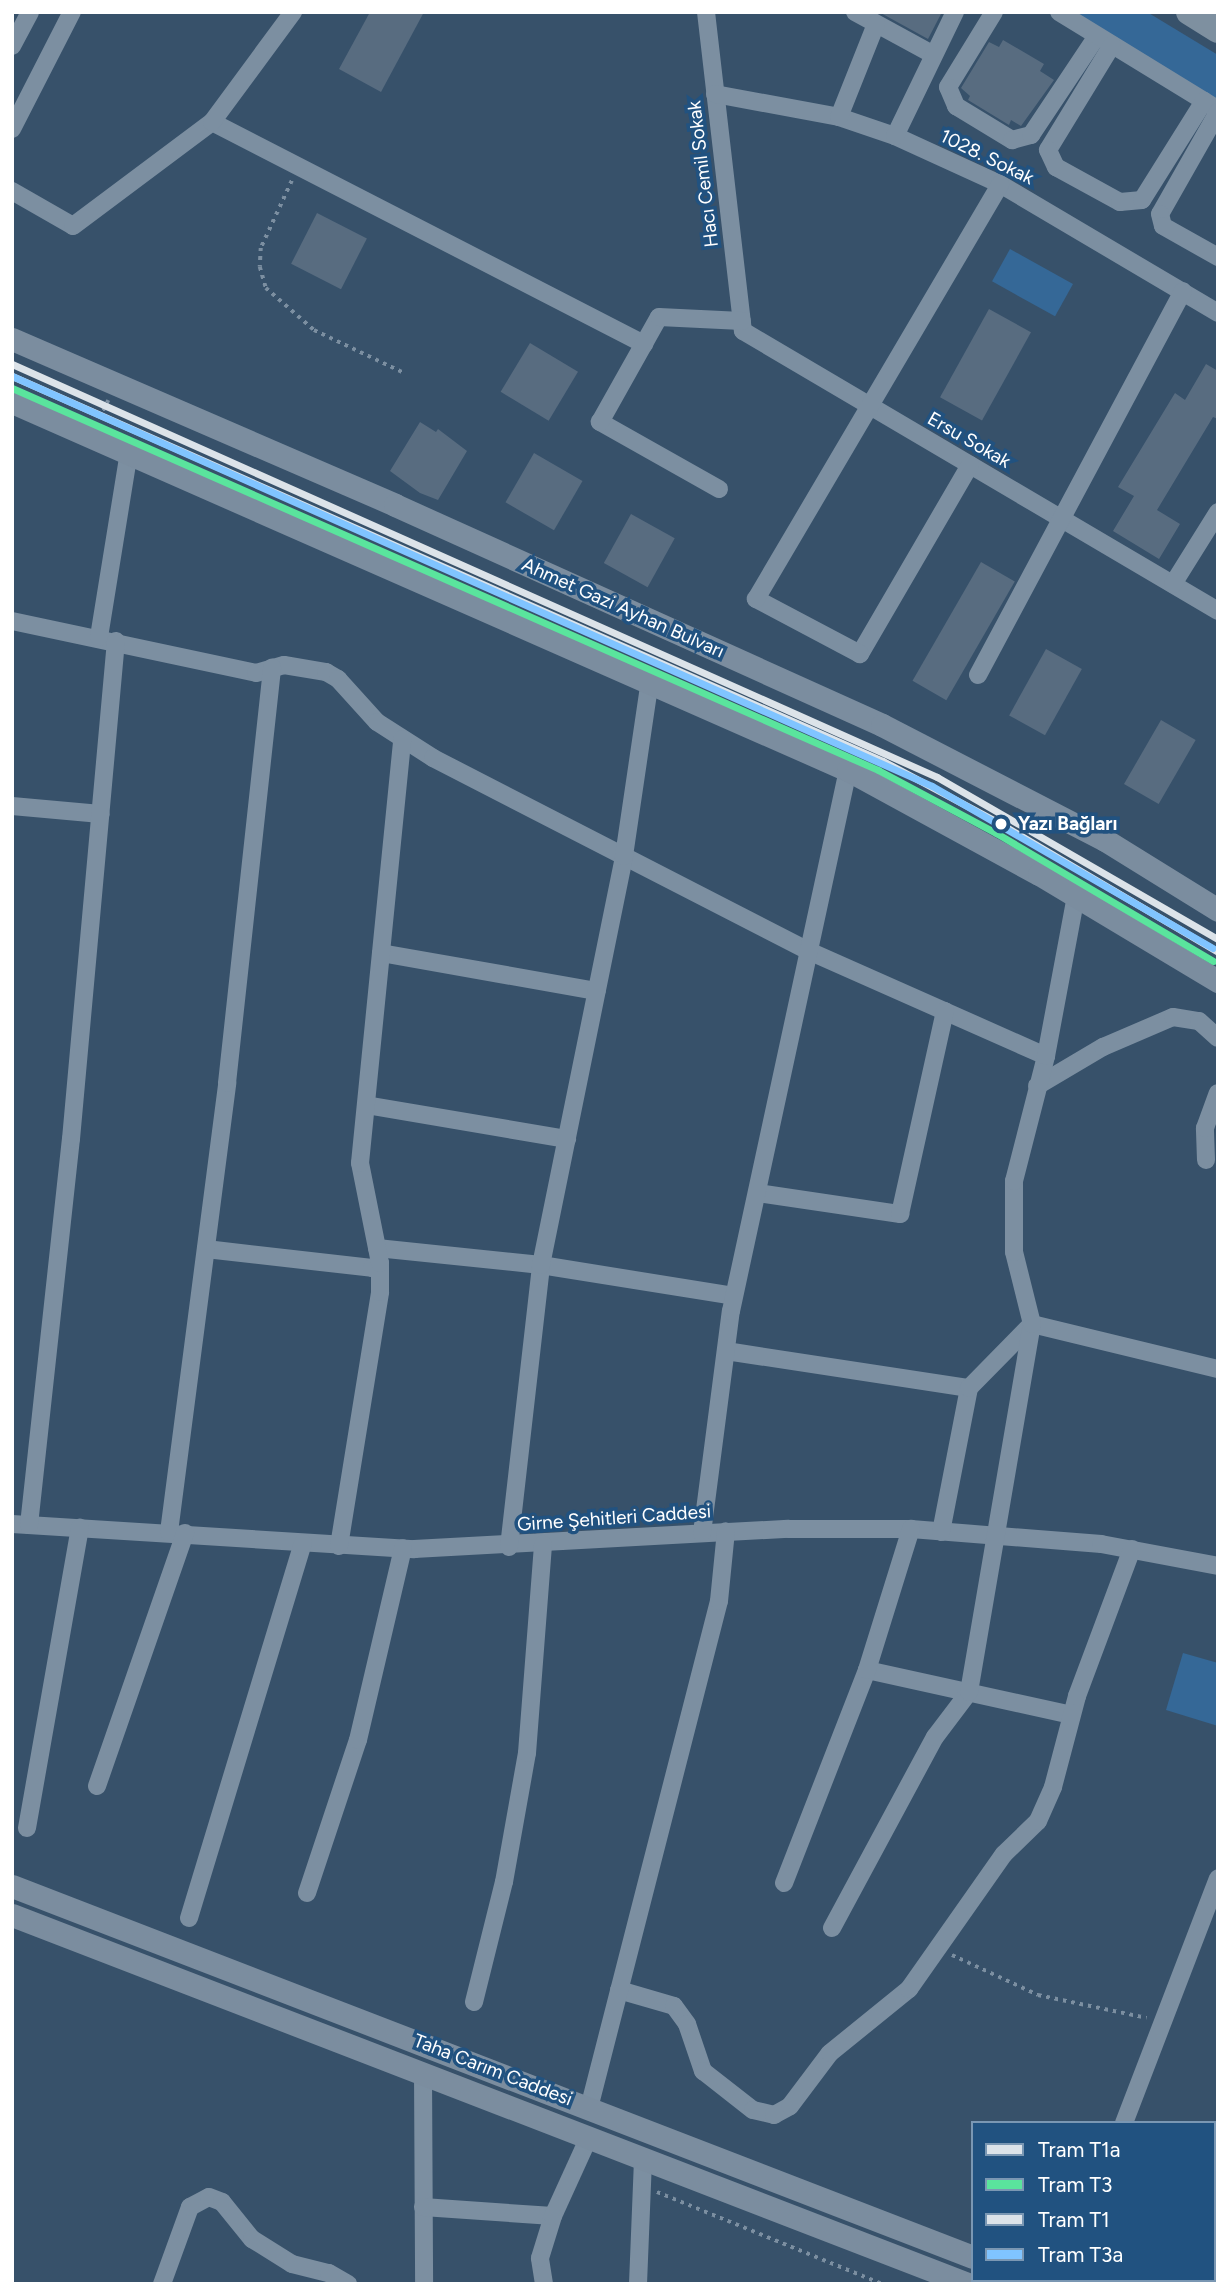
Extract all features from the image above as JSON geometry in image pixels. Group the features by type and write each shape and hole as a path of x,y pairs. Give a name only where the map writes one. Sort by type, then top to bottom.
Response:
{"highway":[{"path":"1189,12 1218,30"}],"main road":[{"name":"Ahmet Gazi Ayhan Bulvarı","path":"12,339 117,383 882,725 1105,840 1218,910"},
{"path":"12,402 650,680 848,770 1076,896 1218,981"},
{"name":"Taha Carım Caddesi","path":"12,1886 971,2256"},
{"name":"Taha Carım Caddesi","path":"12,1915 968,2284"}],"street":[{"path":"12,46 30,12"},
{"path":"12,129 72,12"},
{"path":"12,191 73,226 212,122 293,12"},
{"name":"Hacı Cemil Sokak","path":"706,12 743,326"},
{"path":"855,12 932,54"},
{"path":"895,136 932,54 955,12"},
{"path":"994,12 948,88 956,106 1012,140 1031,135 1104,40"},
{"path":"1059,12 1213,108"},
{"path":"839,117 876,24"},
{"path":"1104,40 1048,150 1055,167 1120,202 1142,200 1213,108"},
{"name":"1028. Sokak","path":"715,94 839,117 895,136 1000,184 1218,313"},
{"path":"1213,108 1160,218 1163,226 1218,257"},
{"path":"212,122 644,344"},
{"path":"970,465 860,654 756,599 1000,184"},
{"path":"978,675 1183,291"},
{"path":"719,489 600,422 659,317 743,326"},
{"name":"Ersu Sokak","path":"743,326 869,406 1218,611"},
{"path":"21,1525 102,814 107,639 130,452"},
{"path":"1173,584 1218,512"},
{"path":"12,621 107,639 256,673 272,667 299,665 338,679 377,722 402,739 811,952 1046,1056"},
{"path":"97,1786 177,1533 206,1249 272,667"},
{"path":"509,1547 541,1265 624,856 650,680"},
{"path":"339,1546 380,1292 379,1255 360,1163 402,739"},
{"path":"702,1533 734,1296 811,952 848,770"},
{"path":"12,806 102,814"},
{"path":"832,1928 934,1737 969,1692 995,1566 996,1536 1032,1324 1018,1275 1012,1205 1017,1158 1046,1056 1076,896"},
{"path":"381,953 597,991"},
{"path":"758,1193 900,1214 945,1011"},
{"path":"1037,1086 1103,1047 1173,1017 1199,1021 1218,1038"},
{"path":"1206,1160 1205,1128 1218,1093"},
{"path":"366,1105 567,1139"},
{"path":"206,1249 372,1268 379,1255"},
{"path":"379,1255 541,1265 734,1296"},
{"path":"1032,1324 1218,1369"},
{"path":"942,1532 969,1388 1032,1324"},
{"path":"726,1351 969,1388"},
{"name":"Girne Şehitleri Caddesi","path":"21,1525 403,1548 509,1547 726,1531 911,1529 1132,1549 1218,1566"},
{"path":"27,1828 80,1528"},
{"path":"784,1883 867,1670 911,1529"},
{"path":"589,2108 719,1601 726,1531"},
{"path":"189,1918 303,1543"},
{"path":"474,2002 504,1882 527,1753 543,1545"},
{"path":"307,1893 359,1740 403,1548"},
{"path":"619,1990 674,2006 687,2024 699,2064 708,2078 753,2110 774,2115 802,2094 830,2053 909,1989 1004,1854 1038,1821 1053,1787 1071,1715 1132,1549"},
{"path":"867,1670 1071,1715"},
{"path":"1125,2121 1218,1878"},
{"path":"423,2073 424,2284"},
{"path":"544,2284 540,2258 553,2216 589,2137"},
{"path":"638,2284 643,2159"},
{"path":"162,2284 190,2207 209,2197 222,2202 252,2239 292,2264 329,2273 348,2284"},
{"path":"423,2207 553,2216"}],"path":[{"path":"299,167 261,248 260,267 266,288 314,330 404,373"},
{"path":"90,435 117,383"},
{"path":"939,1946 1028,1991 1163,2022"},
{"path":"642,2186 882,2284"}],"shaded area":[{"path":"1075,12 1147,12 1218,55 1218,101"},
{"path":"1010,249 1073,284 1055,316 992,281"},
{"path":"1183,1653 1218,1663 1218,1726 1166,1710"}],"building":[{"path":"370,12 424,12 381,92 339,69"},
{"path":"879,12 942,12 928,39"},
{"path":"1003,40 1044,64 1040,71 1054,80 1021,126 1011,120 1009,125 968,100 970,96 961,88 989,42 999,47"},
{"path":"317,213 367,238 341,289 291,264"},
{"path":"989,309 1031,332 982,421 940,397"},
{"path":"530,343 578,372 549,421 501,392"},
{"path":"1206,364 1218,371 1218,419 1213,417 1157,510 1180,524 1159,559 1113,531 1134,496 1118,487 1175,393 1185,400"},
{"path":"420,422 436,432 438,429 467,451 438,500 420,493 390,471"},
{"path":"534,453 582,481 554,530 506,502"},
{"path":"631,514 675,538 648,587 604,563"},
{"path":"981,562 1015,582 946,700 912,681"},
{"path":"1046,649 1082,669 1045,735 1009,715"},
{"path":"1161,720 1196,740 1159,804 1124,784"}],"tram line":[{"name":"T1","path":"12,364 937,777 1218,939"},
{"name":"T1a","path":"12,376 883,761 1001,824 1218,952"},
{"name":"T3a","path":"12,376 932,786 1213,948"},
{"name":"T3","path":"12,388 878,770 996,833 1213,961"}],"place":[{"name":"Yazı Bağları","path":"1001,824"}]}
